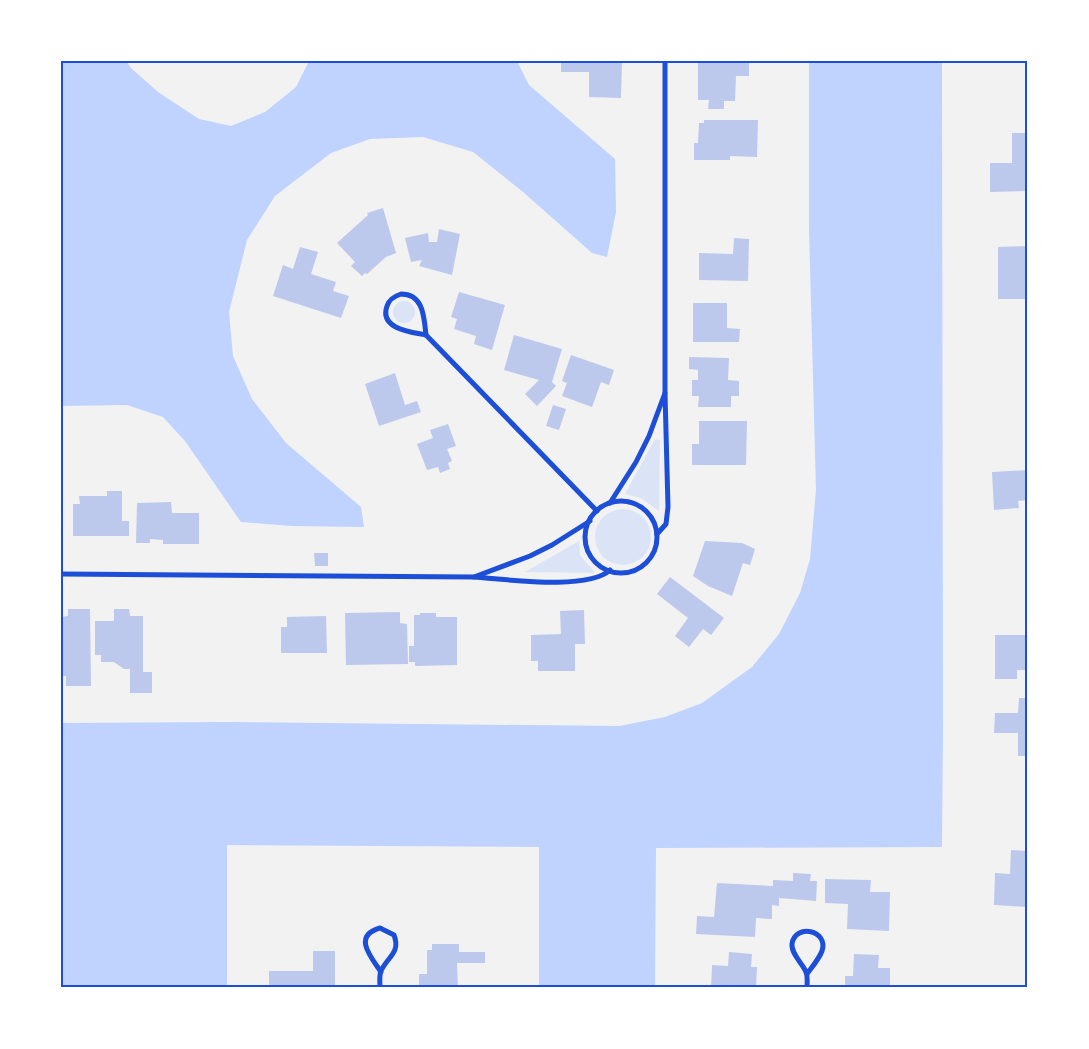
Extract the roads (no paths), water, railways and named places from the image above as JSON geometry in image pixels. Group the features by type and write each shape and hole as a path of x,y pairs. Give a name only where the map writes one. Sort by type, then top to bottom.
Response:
{"street":[{"path":"657,534 666,524 668,506 665,393 665,61"},
{"path":"426,335 423,314 417,299 408,294 402,294 391,299 386,308 386,315 391,324 401,329 426,335 597,511"},
{"path":"610,503 636,462 649,436 665,393"},
{"path":"622,501 634,503 644,509 652,518 657,530 657,542 654,553 646,563 636,570 625,573 603,568 594,560 588,550 586,539 590,521 597,511 610,503 622,501"},
{"path":"474,577 530,556 590,521"},
{"path":"61,574 474,577 560,582 591,580 605,575 610,570"},
{"path":"380,988 381,972 393,954 397,942 394,935 380,928 368,934 365,947 381,972"},
{"path":"807,974 820,956 823,944 821,937 808,931 801,932 792,942 792,949 807,974 807,988"}],"water":[{"path":"61,61 126,61 131,68 158,92 199,119 231,126 265,112 296,87 309,61 517,61 529,85 615,159 616,212 607,257 592,253 523,192 473,152 423,137 370,139 331,153 275,196 247,240 229,312 233,356 252,399 286,443 361,507 364,527 292,526 241,522 185,441 163,417 127,405 61,406"},
{"path":"809,61 942,61 942,847 656,848 655,988 539,988 539,847 227,845 227,988 61,988 61,723 225,722 619,726 665,717 702,703 752,667 779,634 800,593 810,559 816,490 809,229"}]}
